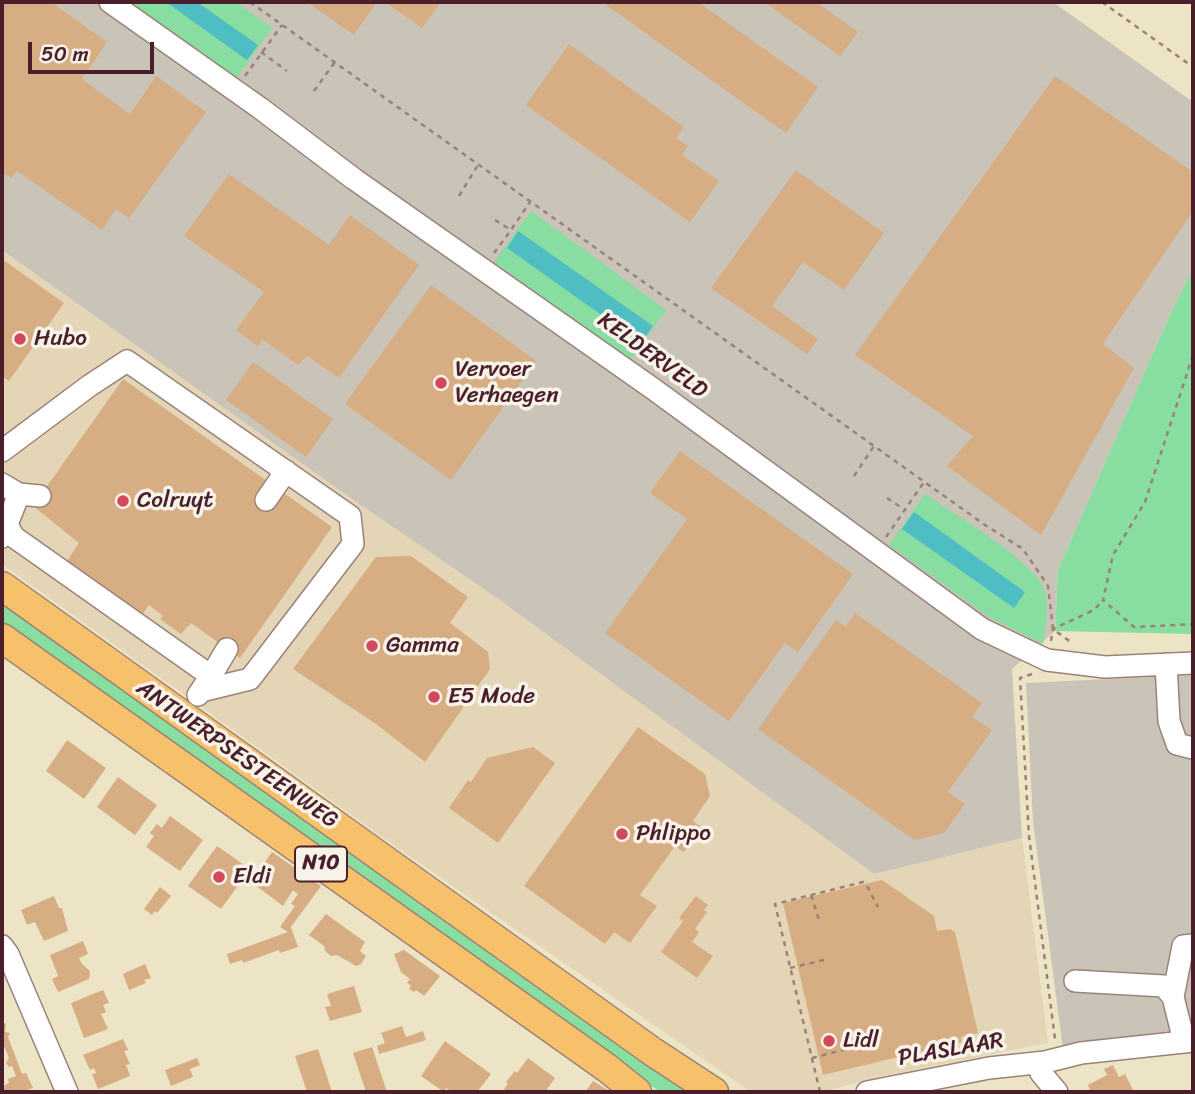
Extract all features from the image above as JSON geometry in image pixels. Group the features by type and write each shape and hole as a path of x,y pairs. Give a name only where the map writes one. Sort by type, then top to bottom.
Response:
{"main road":[{"name":"ANTWERPSESTEENWEG","path":"2,586 653,1052 714,1092"},
{"name":"ANTWERPSESTEENWEG","path":"2,638 637,1092"}],"street":[{"name":"KELDERVELD","path":"110,2 354,179 484,268 877,550 982,629 1047,660 1105,667 1193,663"},
{"path":"2,451 127,361 349,516 353,544 250,679 206,684 14,537 10,512"},
{"path":"266,499 286,471"},
{"path":"183,717 227,649"},
{"path":"1166,664 1170,721 1177,744 1193,748"},
{"path":"1173,997 1183,946 1193,945"},
{"path":"2,946 8,954 67,1092"},
{"path":"1075,981 1164,986 1173,997 1189,1041"},
{"name":"PLASLAAR","path":"867,1092 989,1068 1109,1049 1189,1041"},
{"path":"1051,1060 1041,1073 1057,1092"}],"path":[{"path":"250,2 924,482 1023,549 1048,586 1053,629 1047,660 1039,672 1020,678 1029,836 1051,1060"},
{"path":"1102,2 1193,67"},
{"path":"236,91 282,24"},
{"path":"261,52 287,71"},
{"path":"314,91 335,62"},
{"path":"459,196 478,164"},
{"path":"484,268 530,202"},
{"path":"495,220 511,230"},
{"path":"1053,629 1094,610 1103,600 1113,555 1144,502 1193,355"},
{"path":"854,476 874,446"},
{"path":"877,550 924,482"},
{"path":"887,498 905,510"},
{"path":"1103,600 1134,627 1193,624"},
{"path":"1053,629 1078,647"},
{"path":"820,1092 775,904 863,883 878,907"},
{"path":"811,895 819,920"},
{"path":"790,968 828,959"},
{"path":"812,1058 850,1048"}],"shaded area":[{"path":"2,2 1053,2 1193,102 1193,269 1169,317 1058,570 1055,631 1012,669 1022,838 874,874 497,598 352,499 2,250"},
{"path":"2,250 352,499 497,598 874,874 1022,838 1048,1043 877,1077 823,1092 751,1092 396,847 2,564"},
{"path":"1193,675 1193,1028 1063,1049 1033,821 1026,683"}],"green space":[{"path":"128,2 236,2 272,28 236,79"},
{"path":"531,211 666,310 630,360 494,262"},
{"path":"1193,269 1193,634 1055,631 1058,570 1169,317"},
{"path":"925,494 989,536 1034,574 1042,585 1046,599 1043,644 989,617 889,545"},
{"path":"2,605 687,1092 660,1092 2,623"}],"water":[{"path":"166,2 197,2 258,45 247,60"},
{"path":"518,231 653,326 641,343 507,248"},
{"path":"914,512 1025,592 1014,608 902,529"}],"building":[{"path":"2,2 51,2 107,42 82,79 130,114 156,76 206,112 129,218 116,209 102,230 17,171 11,178 2,172"},
{"path":"307,2 377,2 354,35"},
{"path":"385,2 441,2 422,28"},
{"path":"602,2 698,2 818,87 786,133"},
{"path":"764,2 816,2 858,32 840,56"},
{"path":"569,44 684,127 676,138 688,146 682,155 719,181 690,222 526,105"},
{"path":"1055,76 1193,172 1193,211 1103,344 1134,368 1041,535 947,466 973,436 855,355"},
{"path":"796,170 884,233 844,290 803,262 772,306 818,339 807,354 711,288"},
{"path":"229,174 329,245 350,215 419,265 339,378 307,356 298,365 262,339 258,346 236,330 264,292 184,236"},
{"name":"Hubo","path":"2,259 64,303 9,381 2,376"},
{"name":"Vervoer Verhaegen","path":"431,285 536,361 451,480 345,404"},
{"path":"253,362 333,419 306,457 226,400"},
{"path":"123,379 332,527 240,658 191,623 181,634 160,619 163,616 149,605 140,618 65,564 79,543 33,506"},
{"path":"680,451 853,574 798,652 785,643 729,721 605,633 687,519 650,493"},
{"name":"Gamma","path":"411,556 468,597 450,623 488,652 490,669 425,762 376,724 293,669 376,557"},
{"path":"855,613 982,703 972,717 992,730 948,792 965,804 944,833 914,840 758,729 836,620 846,627"},
{"name":"Phlippo","path":"638,727 705,774 710,796 693,821 701,827 684,852 675,846 640,895 657,906 630,943 614,932 605,944 524,886"},
{"path":"67,740 106,768 84,799 46,771"},
{"path":"533,747 555,763 498,843 449,808 487,758"},
{"path":"118,777 157,805 135,835 97,807"},
{"path":"170,816 203,840 180,871 146,847 154,836 150,833 157,824 162,828"},
{"name":"Eldi","path":"217,846 250,869 221,909 188,886"},
{"path":"272,852 321,886 291,927 298,947 280,953 279,950 243,963 242,960 230,964 227,954 288,932 280,927 295,906 291,904 298,894 293,890 283,906 251,882"},
{"path":"882,880 934,916 937,931 950,929 955,932 978,1033 961,1037 962,1042 823,1075 783,903"},
{"path":"160,887 171,896 157,913 155,911 152,915 144,909"},
{"path":"54,896 59,908 62,908 68,931 44,941 35,922 27,925 21,910"},
{"path":"696,896 708,905 704,910 707,912 695,929 699,932 692,942 713,956 697,978 661,952 683,921 679,918"},
{"path":"326,914 365,942 360,951 366,956 361,964 356,966 337,955 331,956 324,946 309,935"},
{"path":"83,941 88,954 79,958 90,971 89,979 58,992 52,979 58,976 50,955"},
{"path":"404,950 440,976 424,996 409,989 411,986 407,983 410,979 401,972 394,954"},
{"path":"145,964 151,978 129,990 123,974"},
{"path":"354,986 362,1012 330,1021 325,1007 331,1006 327,994"},
{"path":"103,990 109,1003 103,1005 106,1012 101,1014 108,1029 84,1038 71,1003"},
{"path":"2,1022 6,1024 5,1032 10,1033 8,1037 22,1074 26,1073 33,1088 21,1092 5,1092 3,1086 9,1083 8,1079 16,1076 12,1066 9,1067 6,1063 9,1058 2,1041"},
{"path":"402,1026 406,1037 423,1031 426,1040 379,1054 377,1046 385,1043 381,1033"},
{"path":"123,1039 128,1050 124,1051 130,1064 126,1065 130,1076 98,1089 92,1074 96,1073 94,1068 90,1070 83,1055"},
{"path":"445,1041 491,1074 477,1092 452,1092 446,1088 444,1092 421,1076"},
{"path":"372,1047 387,1092 366,1092 353,1053"},
{"path":"318,1049 332,1092 307,1092 295,1056"},
{"path":"197,1058 200,1065 190,1069 193,1077 171,1086 165,1070"},
{"path":"528,1058 555,1078 545,1092 508,1092 504,1089 508,1084 506,1082"},
{"path":"1113,1065 1119,1077 1125,1074 1134,1092 1091,1092 1088,1085 1107,1075 1104,1069"},
{"path":"593,1081 606,1089 610,1092 585,1092"}],"place":[{"name":"Hubo","path":"20,339"},
{"name":"Vervoer Verhaegen","path":"441,383"},
{"name":"Colruyt","path":"123,501"},
{"name":"Gamma","path":"372,646"},
{"name":"E5 Mode","path":"434,697"},
{"name":"Phlippo","path":"622,834"},
{"name":"Eldi","path":"219,877"},
{"name":"Lidl","path":"829,1041"}]}
